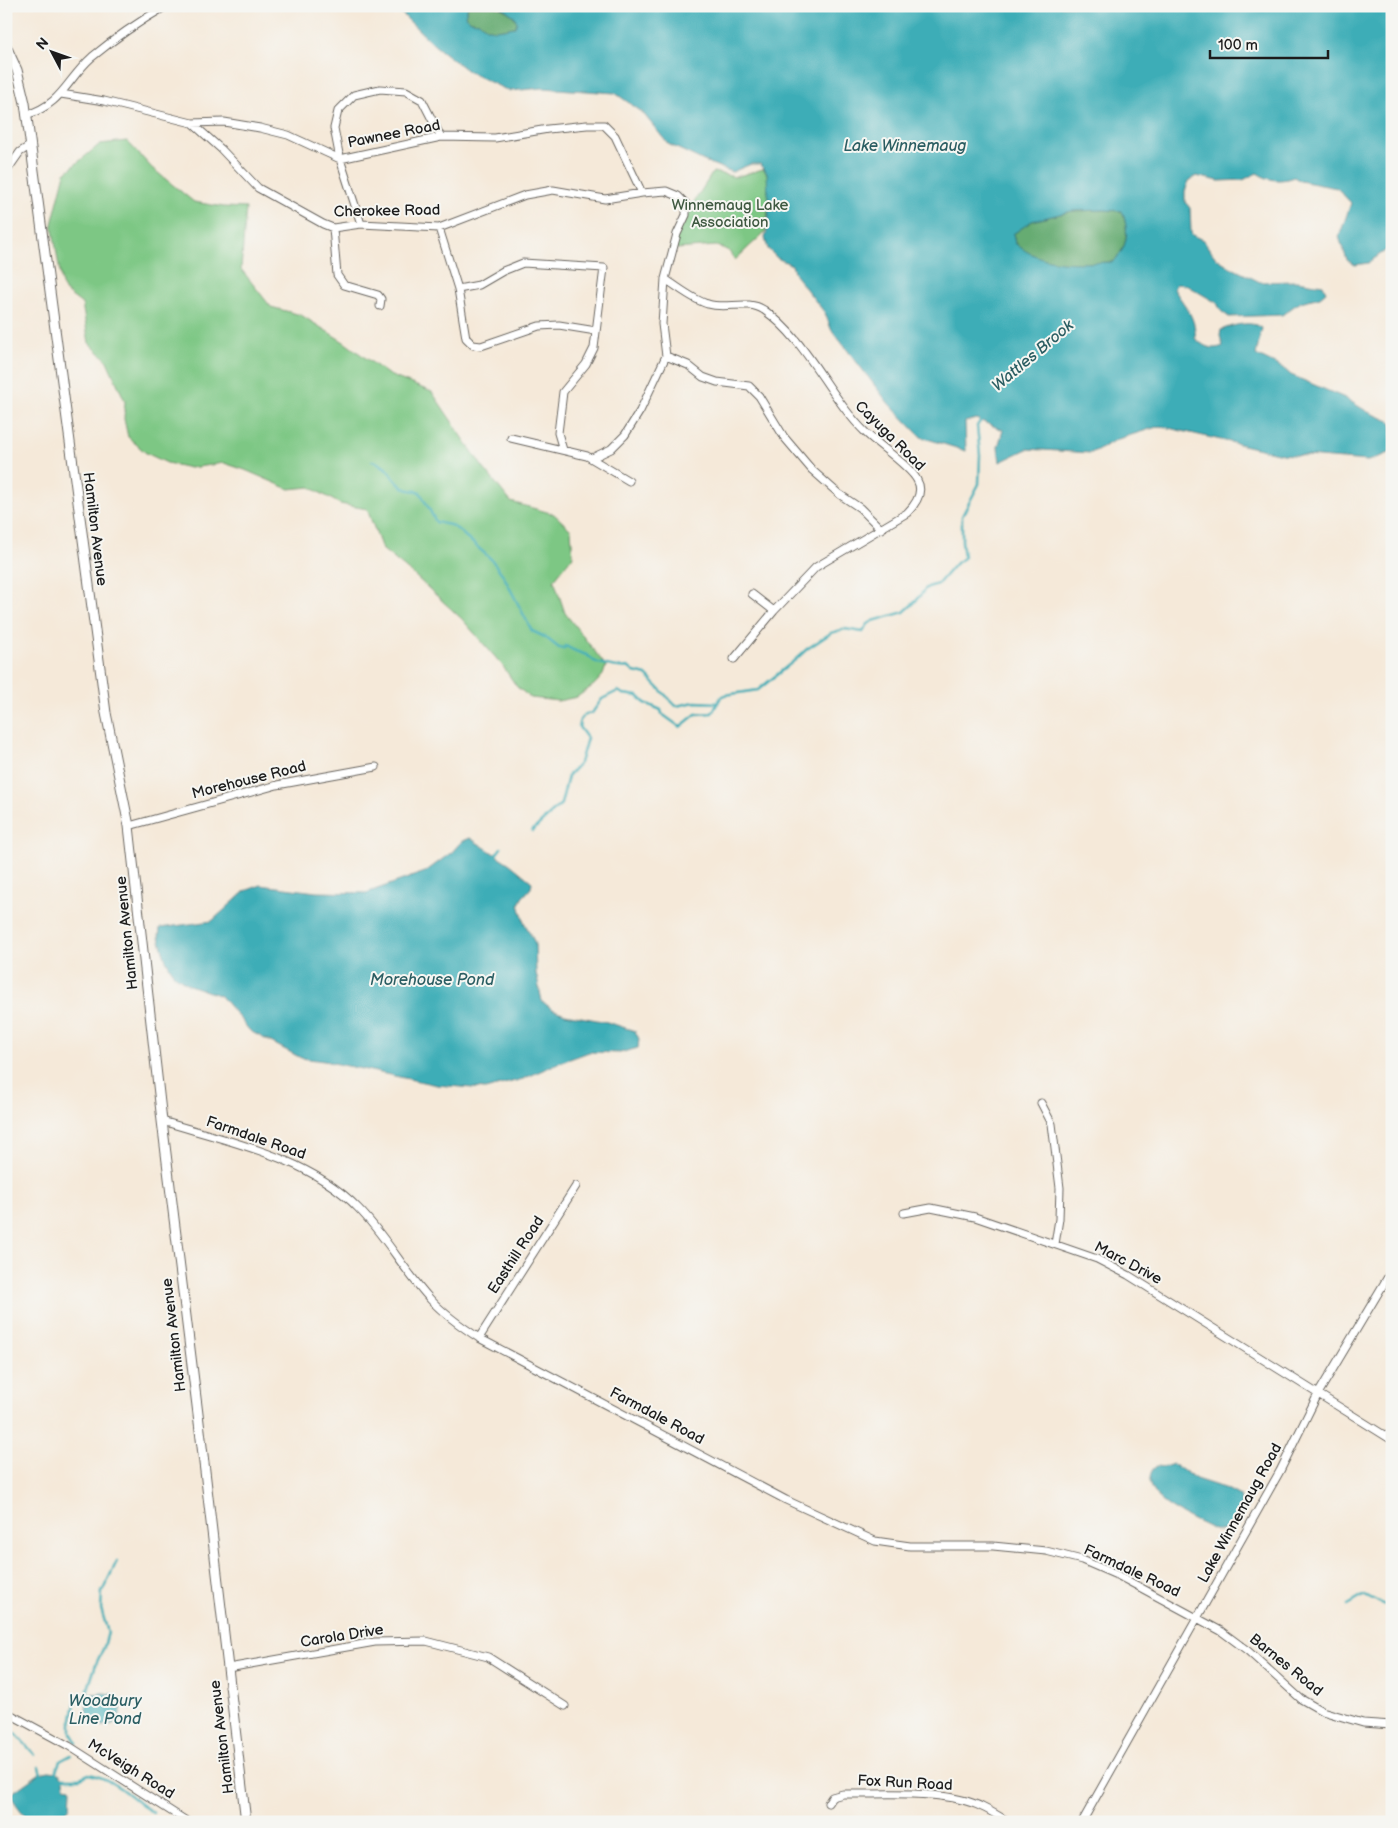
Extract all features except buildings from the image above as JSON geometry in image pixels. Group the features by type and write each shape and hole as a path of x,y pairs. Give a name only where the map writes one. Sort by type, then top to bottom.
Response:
{"street":[{"path":"26,115 49,106 61,94 76,72 92,57 138,22 166,6"},
{"name":"Hamilton Avenue","path":"7,47 21,86 31,145 106,713 129,826 162,1121 246,1822"},
{"path":"361,224 340,159 334,128 338,111 354,95 380,89 406,91 422,100 441,137"},
{"name":"Pawnee Road","path":"61,94 104,101 192,123 224,122 288,134 340,159 441,137 495,138 548,128 604,125 615,136 642,193"},
{"name":"Cherokee Road","path":"192,123 221,149 258,188 322,224 333,228 361,224 439,228 525,195 553,190 605,199 666,191 678,196 686,204 686,214 677,234 665,279"},
{"path":"6,172 20,152 31,145"},
{"path":"333,228 337,275 344,285 378,295 381,300 380,306"},
{"path":"439,228 458,289 466,338 473,344 481,346 539,326 559,325 596,330"},
{"path":"458,289 479,285 502,271 523,263 604,268 594,348 586,364 563,392 558,433 563,450"},
{"path":"592,458 611,449 626,435 640,411 666,356 662,324 665,279"},
{"name":"Cayuga Road","path":"665,279 706,304 720,307 751,304 763,310 791,335 845,410 866,433 909,471 917,480 920,490 916,504 907,513 816,566 734,659"},
{"path":"666,356 688,365 703,377 717,382 749,386 759,396 784,437 812,470 839,494 860,508 881,529"},
{"path":"511,438 592,458 629,481"},
{"path":"752,594 774,612"},
{"name":"Morehouse Road","path":"129,826 277,785 376,767"},
{"path":"1042,1103 1052,1124 1060,1188 1059,1218 1055,1244"},
{"name":"Farmdale Road","path":"162,1121 304,1168 357,1206 431,1300 454,1321 479,1338 786,1500 875,1542 910,1546 994,1546 1046,1551 1082,1560 1119,1576 1198,1618"},
{"name":"Easthill Road","path":"479,1338 576,1186"},
{"name":"Marc Drive","path":"904,1213 931,1208 975,1217 1097,1259 1128,1275 1392,1440"},
{"name":"Lake Winnemaug Road","path":"1082,1822 1280,1471 1318,1394 1392,1270"},
{"name":"Barnes Road","path":"1198,1618 1221,1631 1301,1699 1322,1711 1363,1722 1392,1725"},
{"name":"Carola Drive","path":"228,1668 375,1642 426,1641 488,1657 565,1706"},
{"name":"McVeigh Road","path":"6,1712 69,1746 188,1822"},
{"name":"Fox Run Road","path":"828,1803 832,1797 843,1794 921,1795 953,1798 980,1806 1009,1822"}],"green space":[{"path":"468,6 496,7 508,11 518,22 515,27 496,30 487,28 479,22 471,21 465,16"},
{"path":"127,141 152,168 194,202 224,207 246,208 241,269 271,307 301,315 344,342 389,375 432,392 482,466 511,502 554,514 571,530 573,556 554,580 565,613 606,666 603,675 594,685 577,697 558,701 531,698 517,687 502,665 462,619 414,575 382,549 367,509 340,504 310,487 289,489 224,463 190,468 167,463 146,453 128,437 124,419 125,401 106,359 89,343 82,304 66,292 62,285 52,224 65,173 100,144"},
{"name":"Winnemaug Lake Association","path":"763,169 770,177 769,205 765,232 735,260 728,250 716,246 676,249 676,230 713,172 735,177"},
{"path":"1072,211 1122,211 1126,225 1125,244 1113,262 1072,263 1040,259 1028,254 1018,246 1013,234 1032,221"}],"water":[{"name":"Lake Winnemaug","path":"397,6 468,6 465,16 471,21 479,22 487,28 496,30 515,27 517,22 514,16 500,6 622,6 626,9 641,11 644,6 1392,6 1392,246 1368,263 1355,265 1347,260 1339,237 1351,203 1337,188 1300,181 1294,177 1284,180 1270,179 1257,173 1243,180 1219,181 1196,176 1189,181 1185,191 1185,202 1190,208 1191,232 1192,235 1203,240 1215,257 1260,282 1296,281 1323,285 1326,292 1320,297 1300,302 1282,315 1229,317 1221,311 1217,303 1186,285 1176,284 1174,289 1192,318 1195,338 1201,343 1211,348 1223,346 1220,336 1221,330 1236,325 1253,324 1262,328 1256,355 1283,368 1291,375 1345,398 1368,412 1392,422 1392,452 1368,461 1282,454 1160,426 1118,439 1091,453 1027,449 1000,462 998,447 1003,430 976,419 965,422 966,451 921,437 889,404 831,329 825,313 795,275 792,265 777,258 768,249 765,238 769,223 767,173 760,164 751,164 732,172 668,144 642,112 615,93 543,88 509,91 469,72 434,45 397,9","holes":["1072,211 1122,211 1126,225 1125,244 1113,262 1074,263 1049,260 1026,251 1015,243 1013,234 1032,221"]},
{"name":"Morehouse Pond","path":"470,838 510,864 532,882 531,888 519,904 524,922 535,943 536,973 542,1001 552,1009 565,1014 607,1022 635,1031 639,1039 638,1048 620,1053 589,1052 523,1079 485,1089 437,1085 324,1061 301,1058 250,1031 221,996 189,985 174,975 165,958 159,937 160,928 212,921 245,891 261,885 316,892 366,893 425,872 452,852 461,842"},
{"path":"1173,1464 1196,1479 1227,1489 1240,1496 1241,1502 1238,1515 1231,1526 1220,1531 1214,1530 1174,1510 1156,1495 1151,1487 1150,1477 1152,1471 1157,1466 1164,1467"},
{"name":"Woodbury Line Pond","path":"103,1693 112,1694 123,1703 115,1723 101,1726 92,1720 86,1712 87,1696"},
{"path":"49,1771 61,1775 65,1786 70,1787 70,1807 62,1816 56,1816 49,1822 33,1822 19,1808 12,1798 12,1793 40,1773"}],"waterway":[{"name":"Wattles Brook","path":"532,831 561,804 568,776 580,763 587,738 579,727 580,720 584,715 592,713 602,699 618,691 623,694 638,696 645,703 661,710 662,714 680,727 696,714 712,713 721,697 725,695 758,690 807,649 831,633 845,629 863,632 868,624 873,621 904,612 925,589 938,584 956,563 964,558 962,516 979,484 980,455 977,426 981,420"},
{"path":"372,461 387,469 404,488 420,492 436,522 450,525 457,529 491,559 503,575 532,631 545,637 559,648 563,649 566,646 587,655 594,661 616,667 628,667 634,672 646,675 676,706 695,702 718,703"},
{"name":"Wattles Brook","path":"495,856 501,848"},
{"path":"77,1743 71,1733 75,1703 89,1699 90,1696 87,1692 108,1632 101,1609 102,1592 117,1561"},
{"path":"1348,1605 1365,1595 1392,1609"},
{"path":"6,1728 16,1734 35,1755"},
{"path":"55,1773 60,1761 71,1755"},
{"path":"39,1767 41,1774"},
{"path":"63,1778 80,1778 89,1774 103,1778 123,1790 153,1813"}]}
